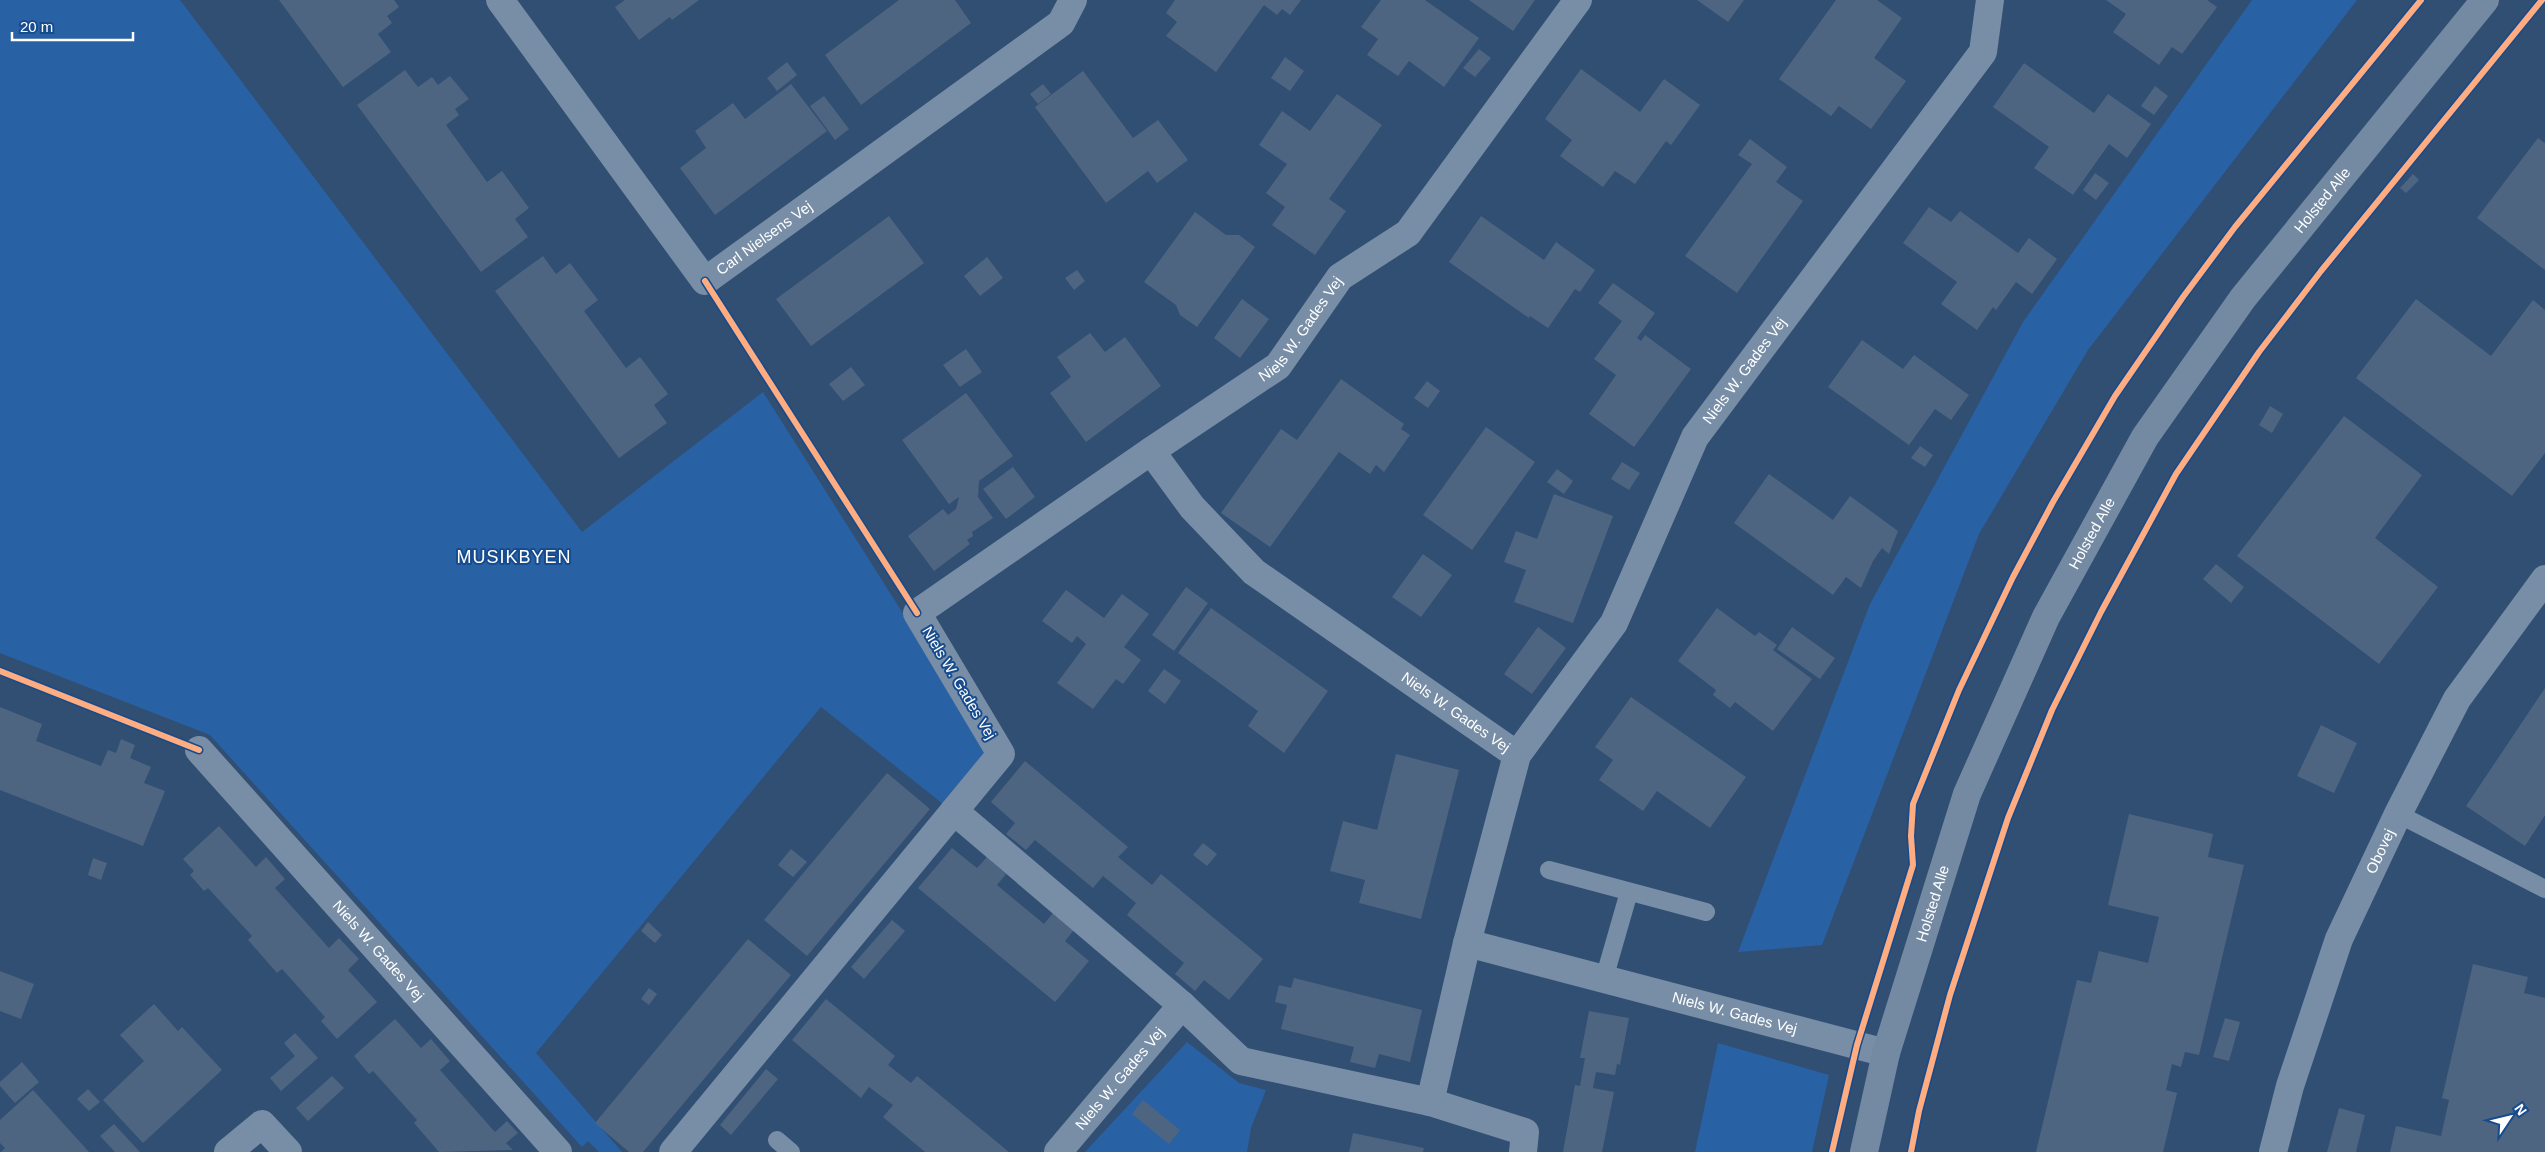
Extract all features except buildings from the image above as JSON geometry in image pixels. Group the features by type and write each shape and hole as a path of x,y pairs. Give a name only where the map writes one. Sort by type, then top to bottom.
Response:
{"street":[{"name":"Carl Nielsens Vej","path":"500,0 705,281 1061,23 1073,0"},
{"name":"Niels W. Gades Vej","path":"673,1152 1001,754 917,613 1151,451 1278,366 1340,276 1408,233 1578,0"},
{"name":"Niels W. Gades Vej","path":"1430,1102 1467,943 1517,755 1614,623 1695,437 1983,52 1990,0"},
{"name":"Holsted Alle","path":"1864,1152 1886,1053 1968,794 2046,617 2145,437 2252,286 2485,0"},
{"name":"Niels W. Gades Vej","path":"1151,451 1192,508 1254,572 1517,755"},
{"name":"Obovej","path":"2273,1152 2290,1086 2339,939 2398,814 2457,699 2545,579"},
{"name":"Niels W. Gades Vej","path":"199,750 558,1152"},
{"path":"954,810 1182,1005 1241,1061 1430,1102 1525,1132 1523,1152"},
{"name":"Niels W. Gades Vej","path":"1467,943 1886,1053"},
{"name":"Niels W. Gades Vej","path":"1058,1152 1182,1005"},
{"path":"228,1152 262,1124 288,1152"}],"lane":[{"path":"2398,814 2545,889"},
{"path":"1549,870 1706,912"},
{"path":"1604,979 1629,892"},
{"path":"777,1140 791,1152"}],"shaded area":[{"path":"0,0 180,0 582,532 763,392 988,748 943,804 821,707 536,1053 622,1152 599,1152 588,1141 582,1147 210,735 0,653"},
{"path":"2252,0 2357,0 2088,350 1979,534 1822,945 1738,952 1870,604 2023,322"},
{"path":"1187,1042 1239,1083 1266,1090 1251,1128 1247,1152 1085,1152"},
{"path":"1718,1043 1829,1075 1812,1152 1695,1152"}],"cycle path":[{"path":"1832,1152 1857,1045 1913,865 1911,836 1913,804 1959,690 2013,577 2053,502 2115,396 2183,297 2235,227 2421,0"},
{"path":"1911,1152 1919,1111 1950,995 2008,818 2052,710 2101,612 2176,474 2259,352 2321,271 2542,0"},
{"path":"705,281 917,613"},
{"path":"0,671 199,750"}],"district":[{"name":"MUSIKBYEN","path":"514,557"}]}
